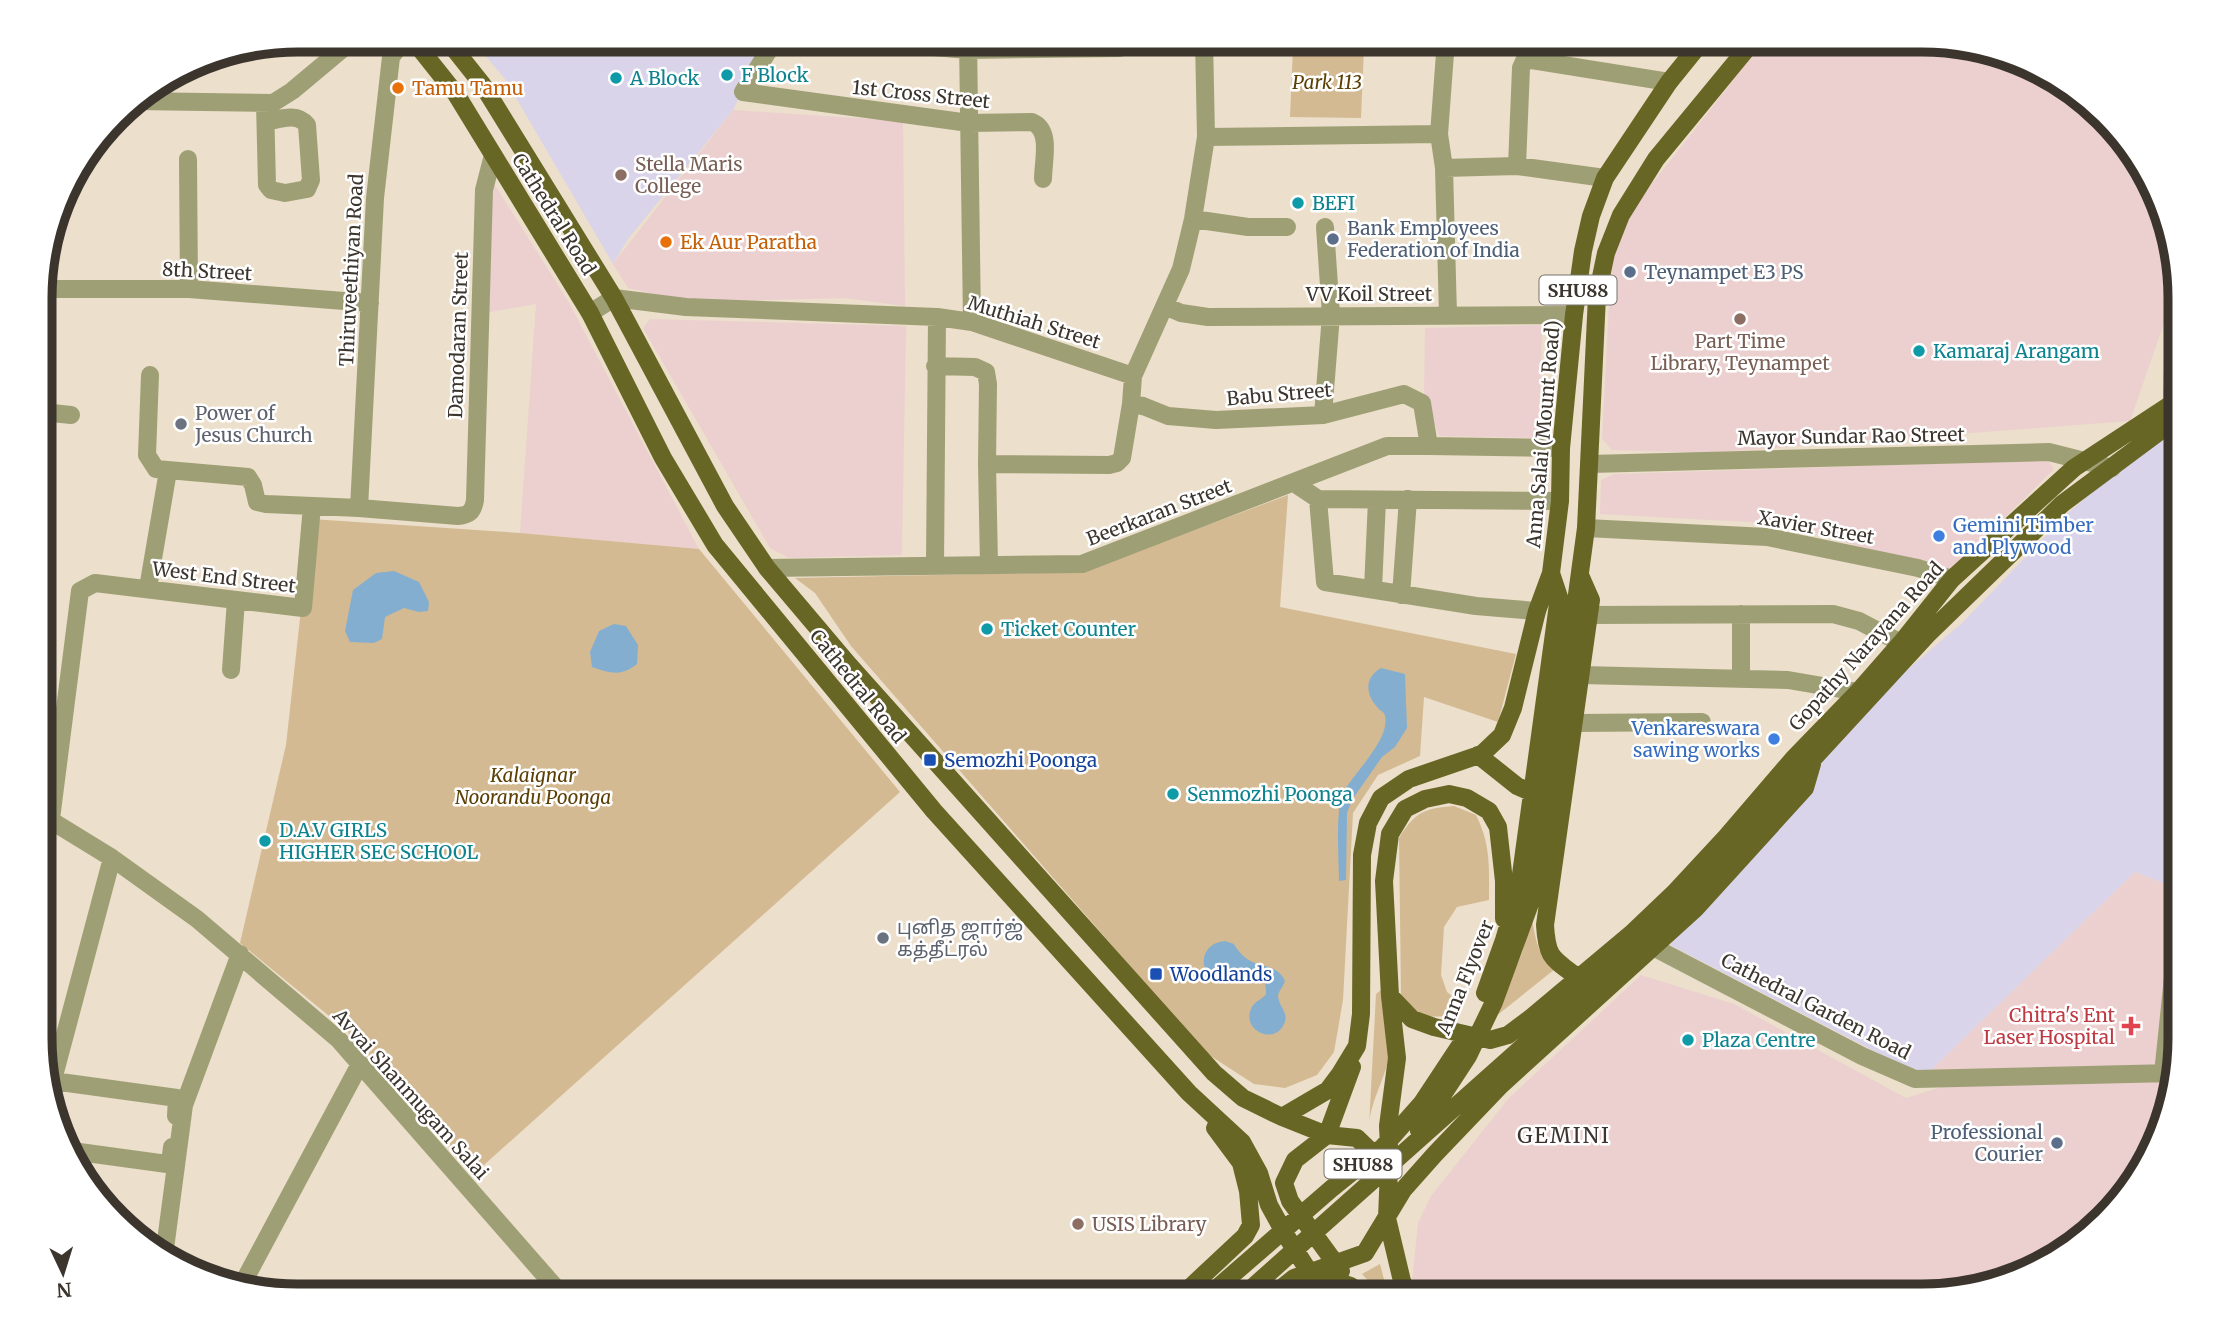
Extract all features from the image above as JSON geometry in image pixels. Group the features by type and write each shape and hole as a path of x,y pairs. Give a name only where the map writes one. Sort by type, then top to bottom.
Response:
{"main road":[{"name":"Anna Salai (Mount Road)","path":"1551,573 1560,501 1561,448 1574,314 1591,216 1605,178 1669,82 1693,52"},
{"name":"SHU88","path":"1580,576 1590,464 1597,296 1606,253 1621,215 1656,159 1744,52"},
{"name":"Cathedral Road","path":"423,53 456,94 590,313 663,458 715,545 934,811 1192,1097 1242,1142 1259,1172 1269,1205 1285,1234 1302,1275"},
{"name":"Cathedral Road","path":"457,53 482,84 614,298 726,506 767,568 849,665 1214,1073 1243,1098 1327,1135"},
{"name":"Gopathy Narayana Road","path":"1390,996 1412,1019 1434,1027 1490,1040 1508,1035 1516,1029 1631,934 1674,893 1793,759 1858,692 1952,579 2039,498 2086,460 2167,413"},
{"name":"Anna Flyover","path":"1258,1283 1667,919 1948,614 2062,503 2112,468 2167,416"},
{"path":"1350,1283 1290,1201 1284,1183 1294,1160 1327,1135 1350,1074 1357,1046 1361,1014 1362,855 1368,823 1381,798 1409,779 1478,755 1502,735 1513,708 1537,611 1551,573"},
{"name":"Anna Flyover","path":"1394,1164 1438,1105 1468,1056 1494,1002 1535,890 1548,816 1567,600 1551,573"},
{"path":"1577,977 1550,956 1545,925 1591,600 1580,576"},
{"name":"Anna Flyover","path":"1223,1283 1383,1147 1422,1104 1457,1053 1482,1002 1519,889 1567,600 1580,576"},
{"path":"1478,755 1517,786 1561,806"},
{"path":"1290,1283 1302,1275 1365,1253 1403,1190 1501,1085 1696,908 1805,788 1814,757"},
{"path":"1404,1283 1387,1219 1394,1164 1388,1126 1397,1058 1390,996 1384,881 1390,834 1405,808 1425,799 1448,794 1467,798 1489,811 1498,827 1504,881 1504,940"},
{"path":"1282,1117 1328,1090 1357,1046"},
{"path":"1192,1097 1241,1163 1248,1191 1251,1225 1245,1236 1195,1283"},
{"path":"1327,1135 1357,1138 1394,1164"},
{"path":"1251,1225 1302,1275 1330,1283"}],"street":[{"path":"987,464 1109,465 1122,458 1133,376 1181,269 1193,219 1206,137 1204,52"},
{"path":"1445,52 1439,134 1444,168 1448,315"},
{"path":"152,101 273,103 292,91 337,53"},
{"name":"Thiruveethiyan Road","path":"359,508 375,198 391,57 394,53"},
{"name":"1st Cross Street","path":"767,53 743,92 969,123 1032,122 1040,125 1044,133 1043,179"},
{"path":"968,53 972,322"},
{"path":"1517,166 1521,68 1525,59 1669,82"},
{"path":"265,103 265,122"},
{"path":"1206,137 1439,134"},
{"name":"Damodaran Street","path":"359,508 458,516 468,515 473,510 484,190 493,155"},
{"path":"188,159 189,289"},
{"path":"1444,168 1517,166 1605,178"},
{"path":"1193,219 1248,227 1287,227"},
{"path":"1323,415 1331,315 1325,227"},
{"name":"8th Street","path":"53,289 189,289 370,303"},
{"path":"590,313 614,298"},
{"name":"Muthiah Street","path":"614,298 687,307 937,317 972,322 1133,376"},
{"name":"VV Koil Street","path":"1165,306 1181,313 1208,317 1574,314"},
{"path":"935,565 937,317"},
{"path":"935,366 975,367 986,372 989,565"},
{"path":"150,375 147,455 156,469 248,477 257,502 266,504 359,508"},
{"name":"Babu Street","path":"1131,404 1143,405 1167,415 1216,420 1323,415 1404,394 1422,403 1429,446"},
{"path":"52,413 71,415"},
{"name":"Beerkaran Street","path":"767,568 1082,564 1387,446 1429,446"},
{"path":"1429,446 1561,448"},
{"name":"Mayor Sundar Rao Street","path":"1590,464 2049,452 2112,468"},
{"path":"148,588 169,471"},
{"path":"1294,483 1318,499 1560,501"},
{"path":"1318,499 1325,582 1401,596 1537,611"},
{"path":"1401,596 1408,499"},
{"path":"1373,589 1377,500"},
{"name":"West End Street","path":"52,777 80,591 95,583 303,608 312,506"},
{"name":"Xavier Street","path":"1586,528 1767,537 1918,568 1952,579"},
{"path":"230,670 236,600"},
{"path":"1741,614 1741,678"},
{"path":"1589,615 1833,614 1859,621 1901,643"},
{"path":"1581,676 1788,680 1858,692"},
{"path":"1575,723 1702,723"},
{"name":"Avvai Shanmugam Salai","path":"52,821 112,858 197,919 339,1040 552,1284"},
{"path":"55,1073 112,858"},
{"name":"Cathedral Garden Road","path":"1655,948 1862,1056 1915,1079 2164,1074"},
{"path":"166,1244 184,1105 240,954"},
{"path":"246,1278 360,1064"},
{"path":"57,1087 178,1099 169,1164 81,1152"}],"shaded area":[{"path":"1755,52 1921,52 1969,57 2016,71 2044,85 2084,114 2117,149 2149,204 2159,235 2167,283 2167,314 2130,421 1708,453 1612,450 1602,439 1610,288 1618,227"},
{"name":"Stella Maris College","path":"483,53 761,53 733,110 628,239 613,264 505,79"},
{"path":"733,110 903,121 905,306 844,298 688,302 628,288 613,264"},
{"path":"493,182 568,301 699,549 520,533 536,304 485,313"},
{"path":"650,319 906,326 902,555 789,558 770,548 643,328"},
{"path":"1542,325 1539,438 1439,436 1424,396 1425,328"},
{"path":"2167,435 2168,885 2135,872 1924,1077 1670,945 1823,752 1872,700 1963,622 2068,513 2130,460"},
{"path":"2048,460 2054,469 1954,568 1941,573 1787,524 1600,514 1601,480 1614,474"},
{"path":"2135,872 2168,885 2166,1065 1924,1077"},
{"path":"1641,975 1734,1004 1906,1098 1951,1084 2164,1075 2149,1132 2135,1160 2106,1200 2071,1233 2044,1251 2016,1265 1985,1275 1937,1283 1412,1283 1418,1223 1431,1196 1508,1099"}],"green space":[{"name":"Park 113","path":"1293,52 1364,52 1361,118 1290,117"},
{"name":"Senmozhi Poonga","path":"1288,495 1280,607 1516,654 1498,722 1424,697 1420,756 1378,775 1353,813 1343,1000 1334,1052 1317,1075 1285,1088 1254,1084 1206,1053 851,646 815,593 795,578 1082,572"},
{"name":"Kalaignar Noorandu Poonga","path":"311,519 520,533 699,549 900,792 475,1173 345,1029 240,943 286,745"},
{"path":"1454,806 1476,815 1481,826 1488,856 1489,900 1457,907 1444,927 1441,975 1447,992 1459,1002 1454,1016 1417,1017 1401,995 1399,838 1410,822 1422,813 1435,808"},
{"path":"1532,920 1541,953 1555,969 1495,1017 1522,953"},
{"path":"1381,990 1390,1025 1391,1046 1369,1127 1376,994"},
{"path":"1380,1264 1385,1283 1370,1283 1362,1274"}],"water":[{"path":"394,571 419,582 429,602 428,611 419,612 404,608 385,617 382,639 374,643 350,642 345,631 353,590 376,573"},
{"path":"614,624 626,626 638,645 637,664 626,671 610,672 592,667 590,652 599,631"},
{"path":"1381,668 1405,674 1407,728 1395,747 1382,757 1352,800 1347,813 1346,880 1339,881 1338,823 1343,793 1378,744 1386,723 1384,713 1374,703 1369,691 1370,679"},
{"path":"1225,941 1234,944 1248,959 1275,970 1285,981 1278,995 1286,1017 1278,1032 1260,1032 1251,1023 1249,1016 1252,1006 1266,994 1262,978 1252,972 1221,981 1207,972 1204,962 1206,952 1213,945"}],"place":[{"name":"F Block","path":"727,75"},
{"name":"A Block","path":"616,78"},
{"name":"Tamu Tamu","path":"398,88"},
{"name":"Stella Maris College","path":"621,175"},
{"name":"BEFI","path":"1298,203"},
{"name":"Bank Employees Federation of India","path":"1333,239"},
{"name":"Ek Aur Paratha","path":"666,242"},
{"name":"Teynampet E3 PS","path":"1630,272"},
{"name":"Part Time Library, Teynampet","path":"1740,319"},
{"name":"Kamaraj Arangam","path":"1919,351"},
{"name":"Power of Jesus Church","path":"181,424"},
{"name":"Gemini Timber and Plywood","path":"1939,536"},
{"name":"Ticket Counter","path":"987,629"},
{"name":"Venkareswara sawing works","path":"1774,739"},
{"name":"Semozhi Poonga","path":"930,760"},
{"name":"Senmozhi Poonga","path":"1173,794"},
{"name":"D.A.V GIRLS HIGHER SEC SCHOOL","path":"265,841"},
{"name":"புனித ஜார்ஜ் கத்தீட்ரல்","path":"883,938"},
{"name":"Woodlands","path":"1156,974"},
{"name":"Chitra's Ent Laser Hospital","path":"2131,1026"},
{"name":"Plaza Centre","path":"1688,1040"},
{"name":"Professional Courier","path":"2057,1143"},
{"name":"USIS Library","path":"1078,1224"}],"district":[{"name":"GEMINI","path":"1564,1135"}]}
